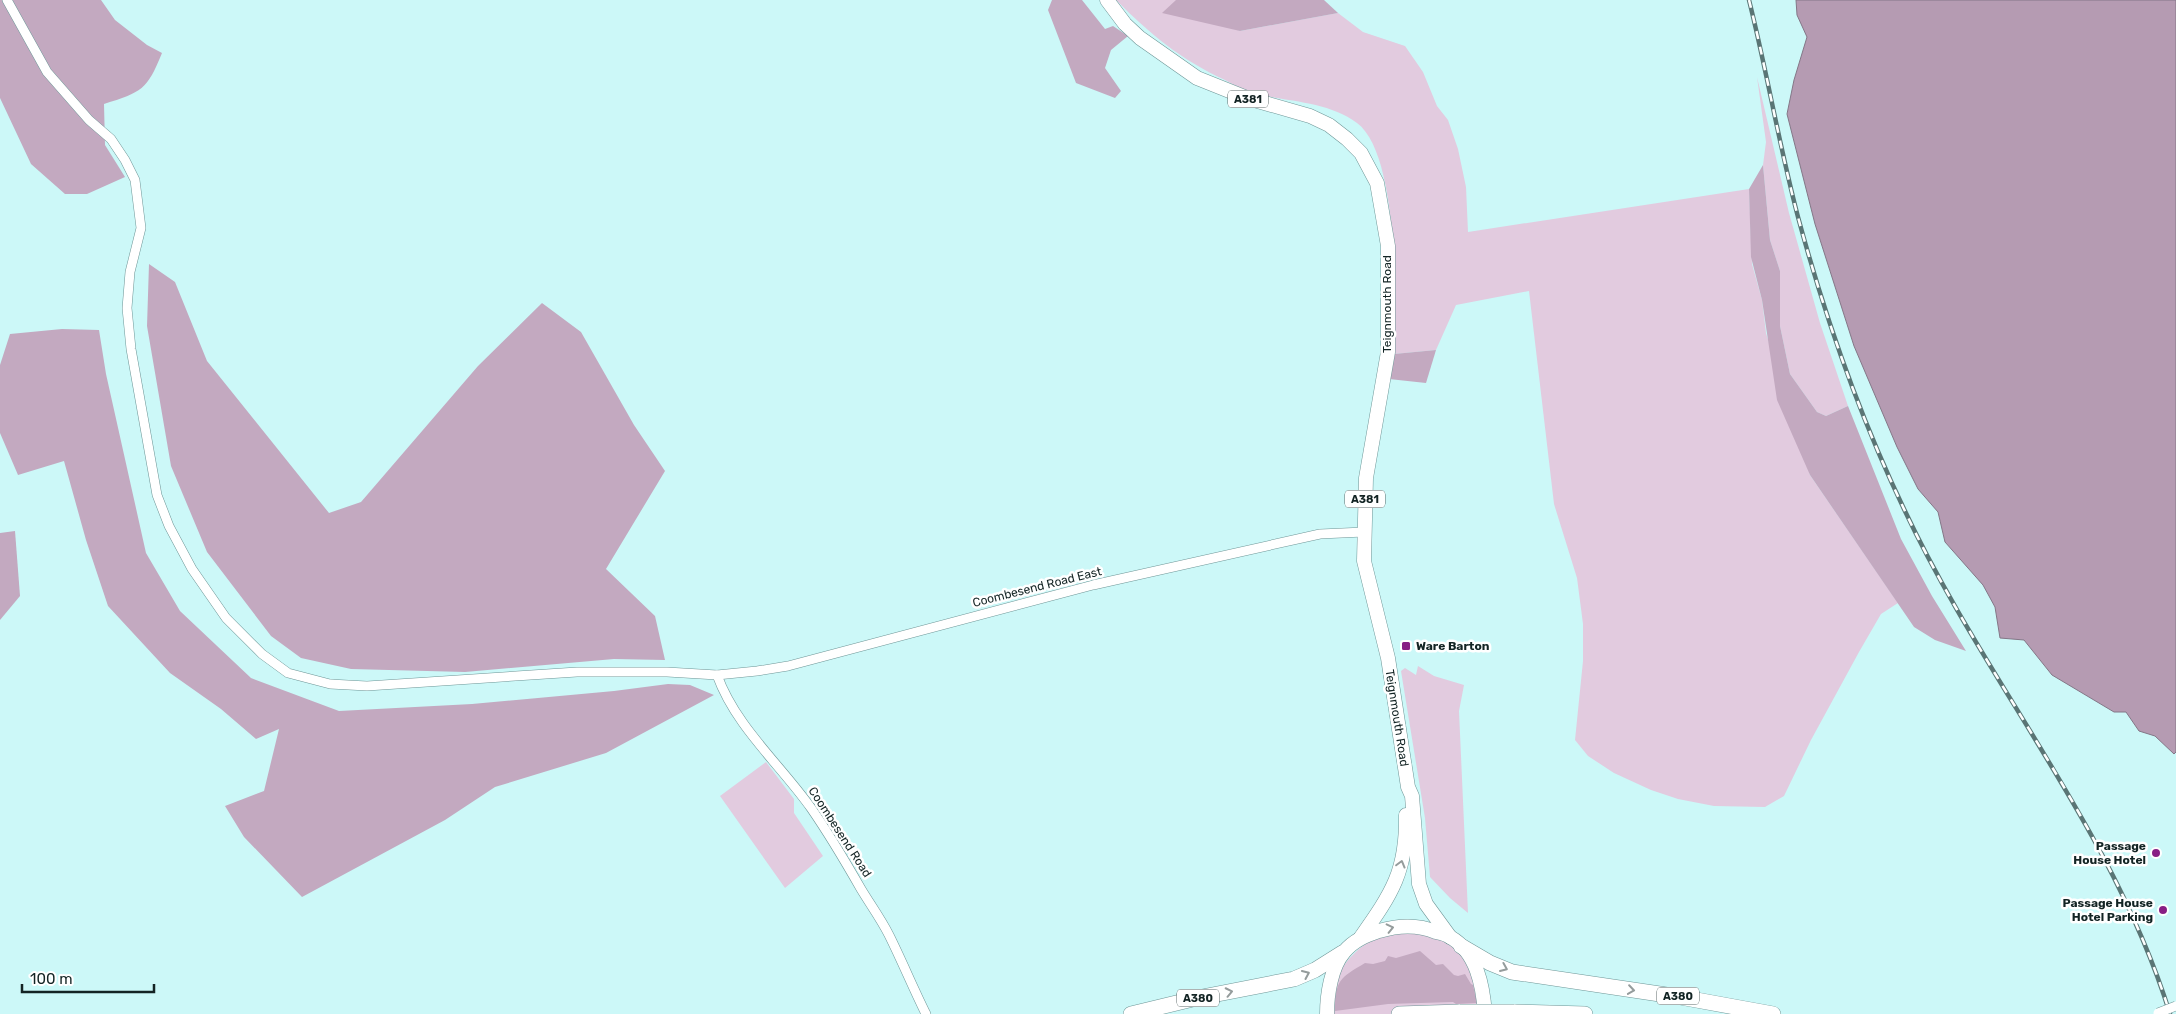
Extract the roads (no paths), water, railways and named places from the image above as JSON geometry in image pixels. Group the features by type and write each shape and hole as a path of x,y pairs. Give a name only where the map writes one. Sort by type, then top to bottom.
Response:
{"highway":[{"name":"A380","path":"1455,941 1490,963 1512,972 1690,998 1773,1014"},
{"name":"A380","path":"1131,1014 1197,998 1294,979 1308,974 1342,953"},
{"path":"1399,1014 1460,1012 1585,1014"}],"main road":[{"name":"Teignmouth Road","path":"1107,0 1125,24 1140,38 1197,78 1247,98 1310,116 1329,125 1361,153 1377,182 1388,246 1388,352 1366,478 1364,561 1388,658 1408,787 1412,796 1419,884 1426,904 1474,964 1483,989 1485,1014"},
{"name":"Teignmouth Road","path":"1361,937 1391,893 1399,872 1405,847 1406,796 1408,787"},
{"path":"1327,1014 1330,985 1342,953 1361,937 1388,928 1409,926 1427,928 1455,941"}],"street":[{"name":"Coombesend Road East","path":"6,0 47,72 89,120 111,139 135,180 141,228 130,272 127,308 131,349 158,495 169,526 192,569 226,618 262,654 288,673 330,684 367,686 577,672 667,672 718,675 788,666 1093,585 1320,534 1364,532"},
{"name":"Coombesend Road","path":"718,675 724,692 736,715 791,782 841,855 888,932 926,1014"},
{"path":"2158,1014 2176,1006"}],"railway":[{"path":"1749,0 1791,190 1808,254 1844,365 1872,438 1936,573 2046,757 2116,881 2146,946 2170,1014"}],"place":[{"name":"Ware Barton","path":"1406,646"},
{"name":"Passage House Hotel","path":"2156,853"},
{"name":"Passage House Hotel Parking","path":"2163,910"}]}
